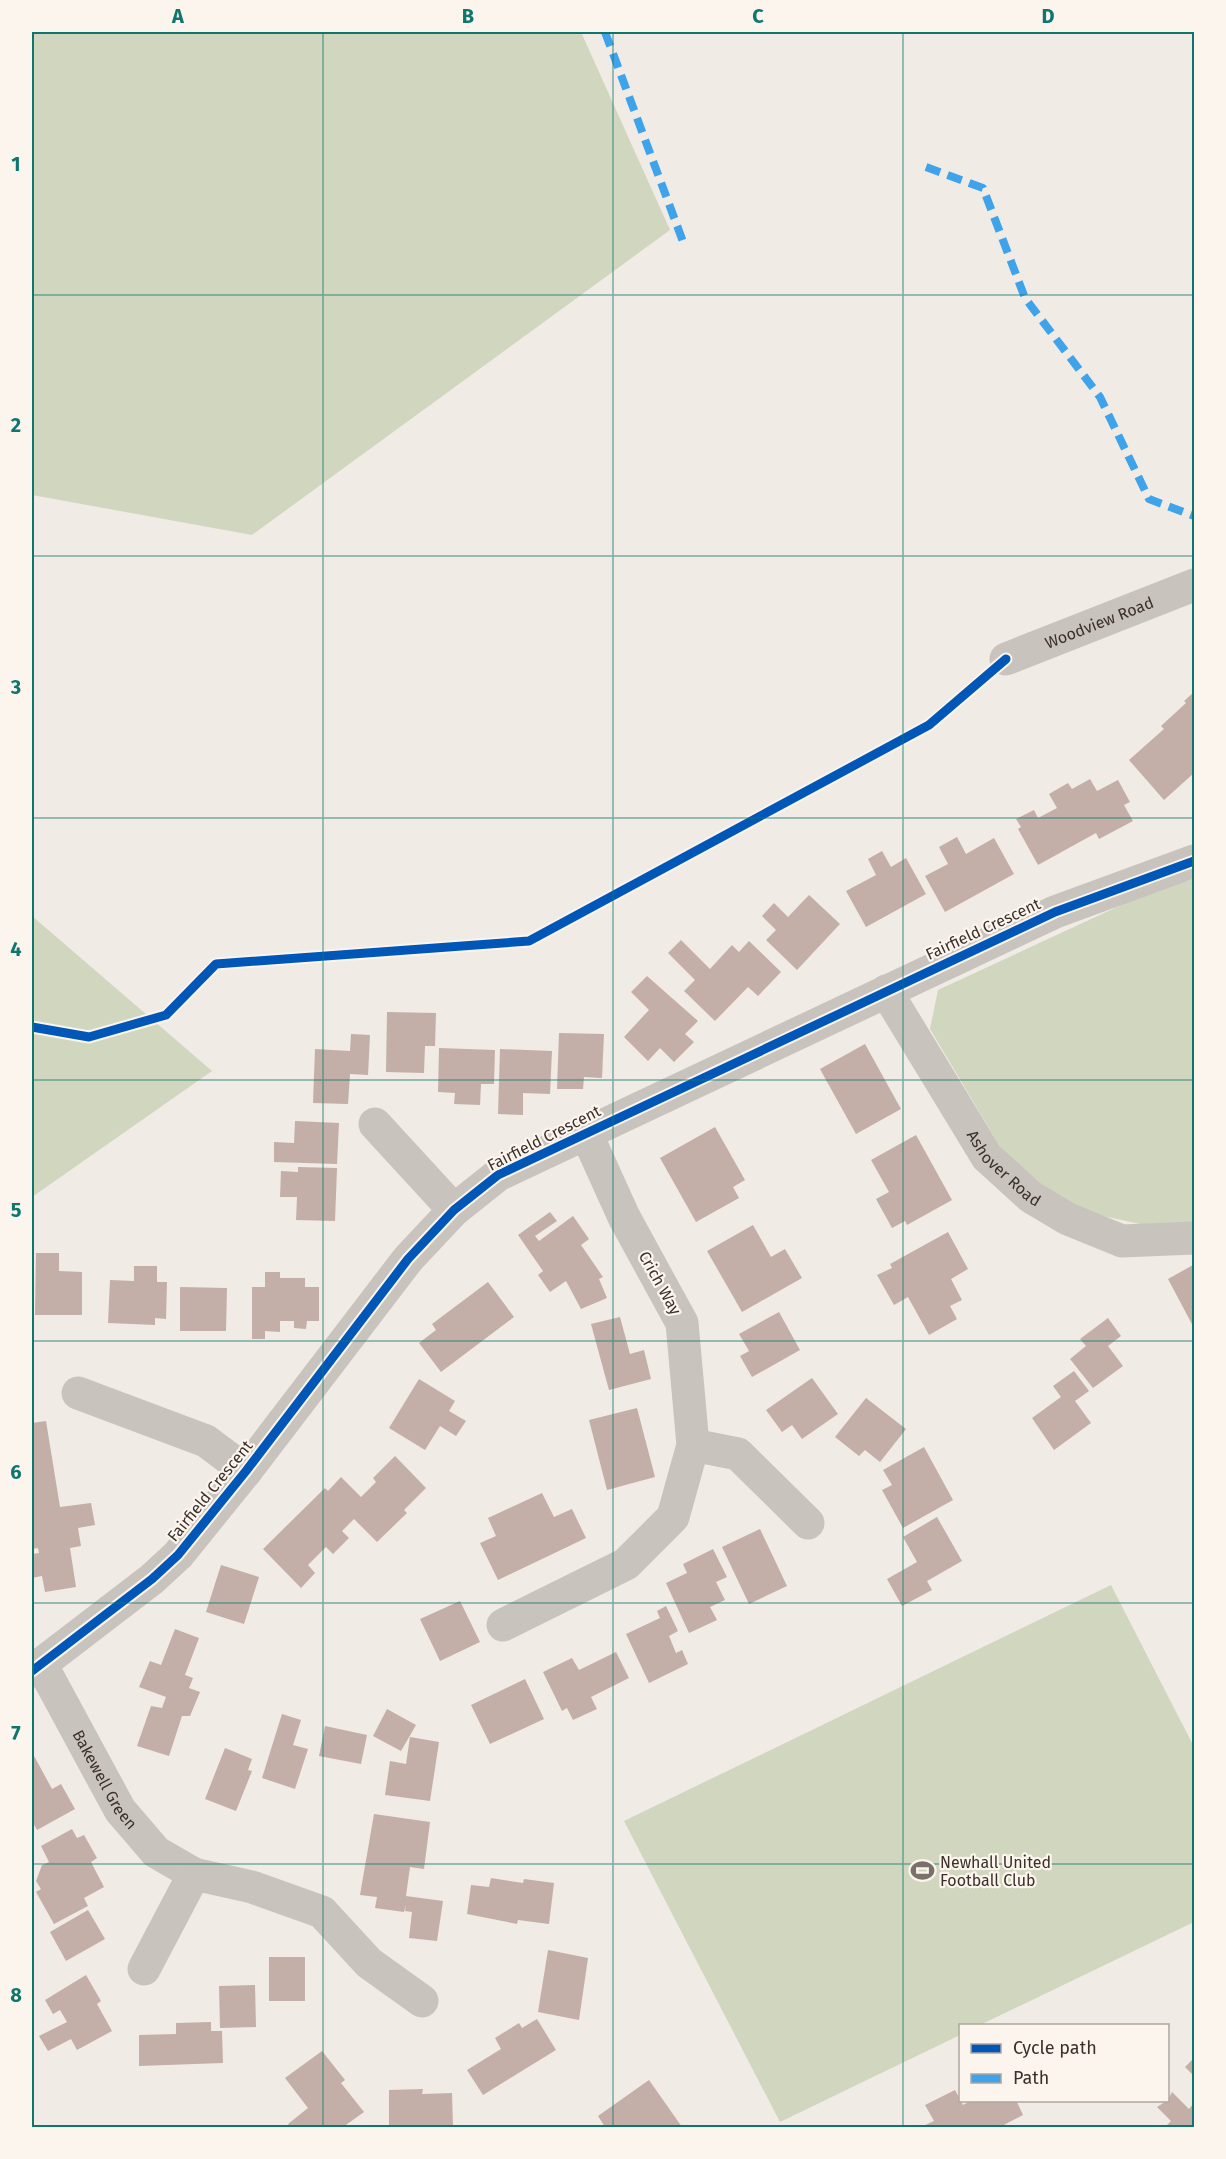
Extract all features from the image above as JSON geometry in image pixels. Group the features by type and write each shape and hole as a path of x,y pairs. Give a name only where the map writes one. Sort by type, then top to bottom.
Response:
{"street":[{"name":"Woodview Road","path":"1006,659 1194,585"},
{"name":"Fairfield Crescent","path":"36,1667 152,1579 178,1555 246,1471 408,1259 454,1210 498,1175 1055,912 1194,861"},
{"name":"Ashover Road","path":"886,991 987,1157 1031,1197 1068,1219 1122,1241 1194,1238"},
{"path":"375,1124 454,1210"},
{"name":"Crich Way","path":"503,1625 627,1564 673,1517 693,1445 682,1323 624,1217 586,1133"},
{"name":"Fairfield Crescent","path":"78,1393 206,1441 246,1471"},
{"path":"693,1445 738,1454 808,1523"},
{"name":"Bakewell Green","path":"36,1667 120,1810 156,1852 194,1874 252,1887 322,1912 369,1963 422,2001"},
{"path":"144,1970 194,1874"}],"green space":[{"path":"32,32 581,32 670,230 252,535 32,495"},
{"path":"1194,879 1194,1225 1145,1225 1094,1214 1047,1195 1002,1150 930,1029 938,990 1156,889"},
{"path":"32,916 212,1071 32,1197"},
{"name":"Newhall United Football Club","path":"1111,1585 1194,1747 1194,1922 982,2024 959,2024 959,2035 780,2122 624,1821"}],"building":[{"path":"1194,692 1194,773 1164,800 1129,760 1164,729 1161,726 1186,703 1184,701"},
{"path":"1090,779 1097,791 1118,780 1130,802 1124,805 1133,821 1099,839 1096,833 1038,865 1018,829 1021,827 1016,819 1034,810 1038,818 1057,808 1049,794 1068,783 1072,789"},
{"path":"957,837 966,854 994,838 1014,874 945,912 925,876 948,864 939,847"},
{"path":"882,851 891,867 906,858 926,894 866,927 846,891 876,875 868,859"},
{"path":"809,895 840,924 797,970 766,940 776,930 762,916 774,903 788,917"},
{"path":"681,940 710,969 732,945 739,952 749,941 781,972 758,996 748,987 715,1021 684,991 695,980 668,953"},
{"path":"647,976 698,1021 685,1034 694,1042 674,1062 660,1048 648,1061 624,1037 649,1010 631,992"},
{"path":"387,1012 436,1013 435,1046 425,1046 424,1073 386,1072"},
{"path":"559,1033 604,1034 602,1078 584,1077 583,1089 557,1089"},
{"path":"351,1034 370,1035 368,1075 350,1074 348,1104 313,1103 315,1049 350,1051"},
{"path":"865,1044 901,1109 856,1134 820,1069"},
{"path":"439,1048 495,1050 494,1084 481,1084 480,1105 454,1104 455,1093 438,1092"},
{"path":"500,1049 552,1051 550,1094 523,1093 523,1115 498,1114"},
{"path":"295,1121 339,1123 337,1164 274,1162 274,1142 294,1143"},
{"path":"715,1127 745,1180 733,1187 739,1198 696,1222 660,1158"},
{"path":"916,1135 952,1200 907,1225 905,1221 892,1228 876,1199 889,1192 871,1160"},
{"path":"298,1167 337,1168 335,1221 296,1220 297,1197 280,1197 281,1171 298,1172"},
{"path":"550,1212 557,1221 535,1236 539,1241 573,1216 589,1239 581,1245 603,1277 599,1279 607,1298 581,1309 566,1281 550,1292 538,1275 543,1271 518,1235"},
{"path":"753,1225 771,1257 785,1249 802,1278 742,1312 707,1251"},
{"path":"948,1232 968,1269 951,1279 962,1300 950,1306 957,1319 929,1335 908,1297 894,1305 877,1275 892,1268 890,1264"},
{"path":"36,1253 59,1253 59,1271 82,1272 82,1315 35,1315"},
{"path":"1193,1265 1194,1267 1194,1328 1168,1279"},
{"path":"134,1266 157,1266 157,1282 167,1282 166,1319 155,1318 155,1325 108,1323 110,1280 134,1281"},
{"path":"265,1272 280,1272 280,1278 305,1278 305,1287 319,1287 319,1321 307,1321 306,1329 294,1328 294,1321 280,1321 280,1332 265,1331 265,1339 252,1339 252,1287 265,1287"},
{"path":"488,1282 514,1317 441,1372 419,1343 436,1330 432,1324"},
{"path":"180,1287 227,1288 226,1331 180,1331"},
{"path":"779,1312 800,1350 752,1377 740,1356 749,1351 739,1334"},
{"path":"620,1317 630,1354 644,1350 651,1379 609,1390 591,1324"},
{"path":"1108,1318 1121,1336 1108,1346 1123,1366 1093,1388 1070,1359 1086,1346 1080,1339"},
{"path":"1074,1371 1089,1391 1075,1401 1091,1423 1054,1450 1032,1418 1061,1397 1053,1386"},
{"path":"812,1378 838,1414 802,1439 792,1425 782,1432 766,1410"},
{"path":"419,1379 455,1401 449,1411 466,1421 456,1436 440,1426 425,1450 389,1428"},
{"path":"866,1398 906,1429 880,1462 865,1450 859,1456 835,1437"},
{"path":"637,1408 655,1477 607,1490 589,1420"},
{"path":"46,1421 60,1507 91,1503 95,1525 78,1528 81,1546 70,1548 76,1587 45,1592 42,1576 32,1578 32,1554 39,1553 38,1548 32,1549 32,1526 34,1526 32,1423"},
{"path":"924,1447 953,1500 903,1528 882,1490 892,1485 883,1470"},
{"path":"395,1456 426,1488 404,1510 407,1513 377,1542 354,1519 342,1531 349,1538 333,1554 326,1547 308,1565 315,1573 301,1588 263,1549 325,1488 328,1491 341,1477 361,1497 376,1482 373,1478"},
{"path":"542,1493 554,1517 572,1509 586,1538 498,1580 480,1543 496,1536 488,1518"},
{"path":"937,1517 962,1561 927,1581 932,1590 902,1606 887,1579 917,1562 903,1537"},
{"path":"760,1529 787,1586 749,1604 722,1547"},
{"path":"713,1549 727,1577 716,1582 725,1600 710,1607 717,1620 689,1633 666,1583 687,1573 683,1564"},
{"path":"221,1565 259,1577 244,1624 206,1612"},
{"path":"460,1601 480,1642 440,1661 420,1619"},
{"path":"666,1606 678,1631 669,1636 676,1653 682,1650 688,1664 649,1683 626,1634 660,1618 657,1611"},
{"path":"175,1629 199,1638 185,1675 193,1678 189,1688 200,1692 190,1716 182,1716 169,1756 137,1746 151,1706 162,1708 166,1697 139,1687 150,1661 161,1665"},
{"path":"616,1652 629,1678 591,1697 597,1709 573,1720 567,1708 562,1711 543,1672 572,1658 579,1670"},
{"path":"525,1679 544,1719 490,1744 471,1705"},
{"path":"387,1709 416,1725 401,1751 373,1736"},
{"path":"282,1714 301,1720 293,1745 308,1749 295,1789 262,1778"},
{"path":"325,1726 367,1735 361,1764 319,1756"},
{"path":"410,1737 439,1742 430,1801 385,1795 390,1761 406,1764"},
{"path":"225,1748 252,1759 248,1770 252,1771 236,1811 205,1799"},
{"path":"33,1754 52,1789 61,1784 75,1809 37,1830 32,1821"},
{"path":"374,1814 430,1822 424,1869 410,1867 406,1896 443,1901 437,1941 409,1938 412,1912 405,1911 406,1904 404,1912 375,1908 377,1897 360,1895"},
{"path":"72,1829 77,1838 84,1835 97,1858 91,1862 104,1887 84,1898 88,1906 54,1924 36,1892 41,1889 36,1881 42,1865 49,1862 41,1846"},
{"path":"491,1878 523,1883 524,1879 554,1883 549,1924 518,1920 517,1924 467,1914 471,1885 489,1887"},
{"path":"88,1910 105,1939 66,1961 50,1932"},
{"path":"548,1950 588,1958 579,2020 538,2012"},
{"path":"269,1957 305,1957 305,2001 269,2001"},
{"path":"86,1975 101,2001 97,2004 112,2031 77,2050 71,2039 48,2051 39,2036 67,2022 60,2010 53,2014 45,2000"},
{"path":"255,1985 256,2027 220,2028 219,1986"},
{"path":"537,2019 556,2050 483,2095 467,2070 501,2049 495,2038 519,2023 522,2028"},
{"path":"211,2022 211,2031 222,2031 223,2063 139,2066 139,2035 176,2034 176,2023"},
{"path":"322,2051 345,2080 341,2083 364,2112 343,2127 290,2127 288,2124 308,2108 285,2078"},
{"path":"1194,2058 1194,2076 1185,2067"},
{"path":"649,2080 682,2127 605,2127 598,2116"},
{"path":"423,2089 422,2094 452,2093 453,2127 389,2127 389,2090"},
{"path":"955,2090 959,2102 963,2105 968,2102 1017,2102 1023,2115 1000,2127 921,2127 934,2121 925,2105"},
{"path":"1172,2092 1189,2109 1194,2103 1194,2127 1165,2127 1171,2121 1157,2107 1169,2102"}],"marked path":[{"path":"605,32 685,247"},
{"path":"926,167 983,188 1025,298 1100,397 1149,499 1194,516"}],"cycle path":[{"path":"32,1027 89,1037 166,1015 216,964 529,941 929,725 1006,659"},
{"path":"32,1671 152,1579 178,1555 246,1471 408,1259 454,1210 498,1175 1055,912 1194,861"}],"place":[{"name":"Newhall United Football Club","path":"922,1871"}]}
